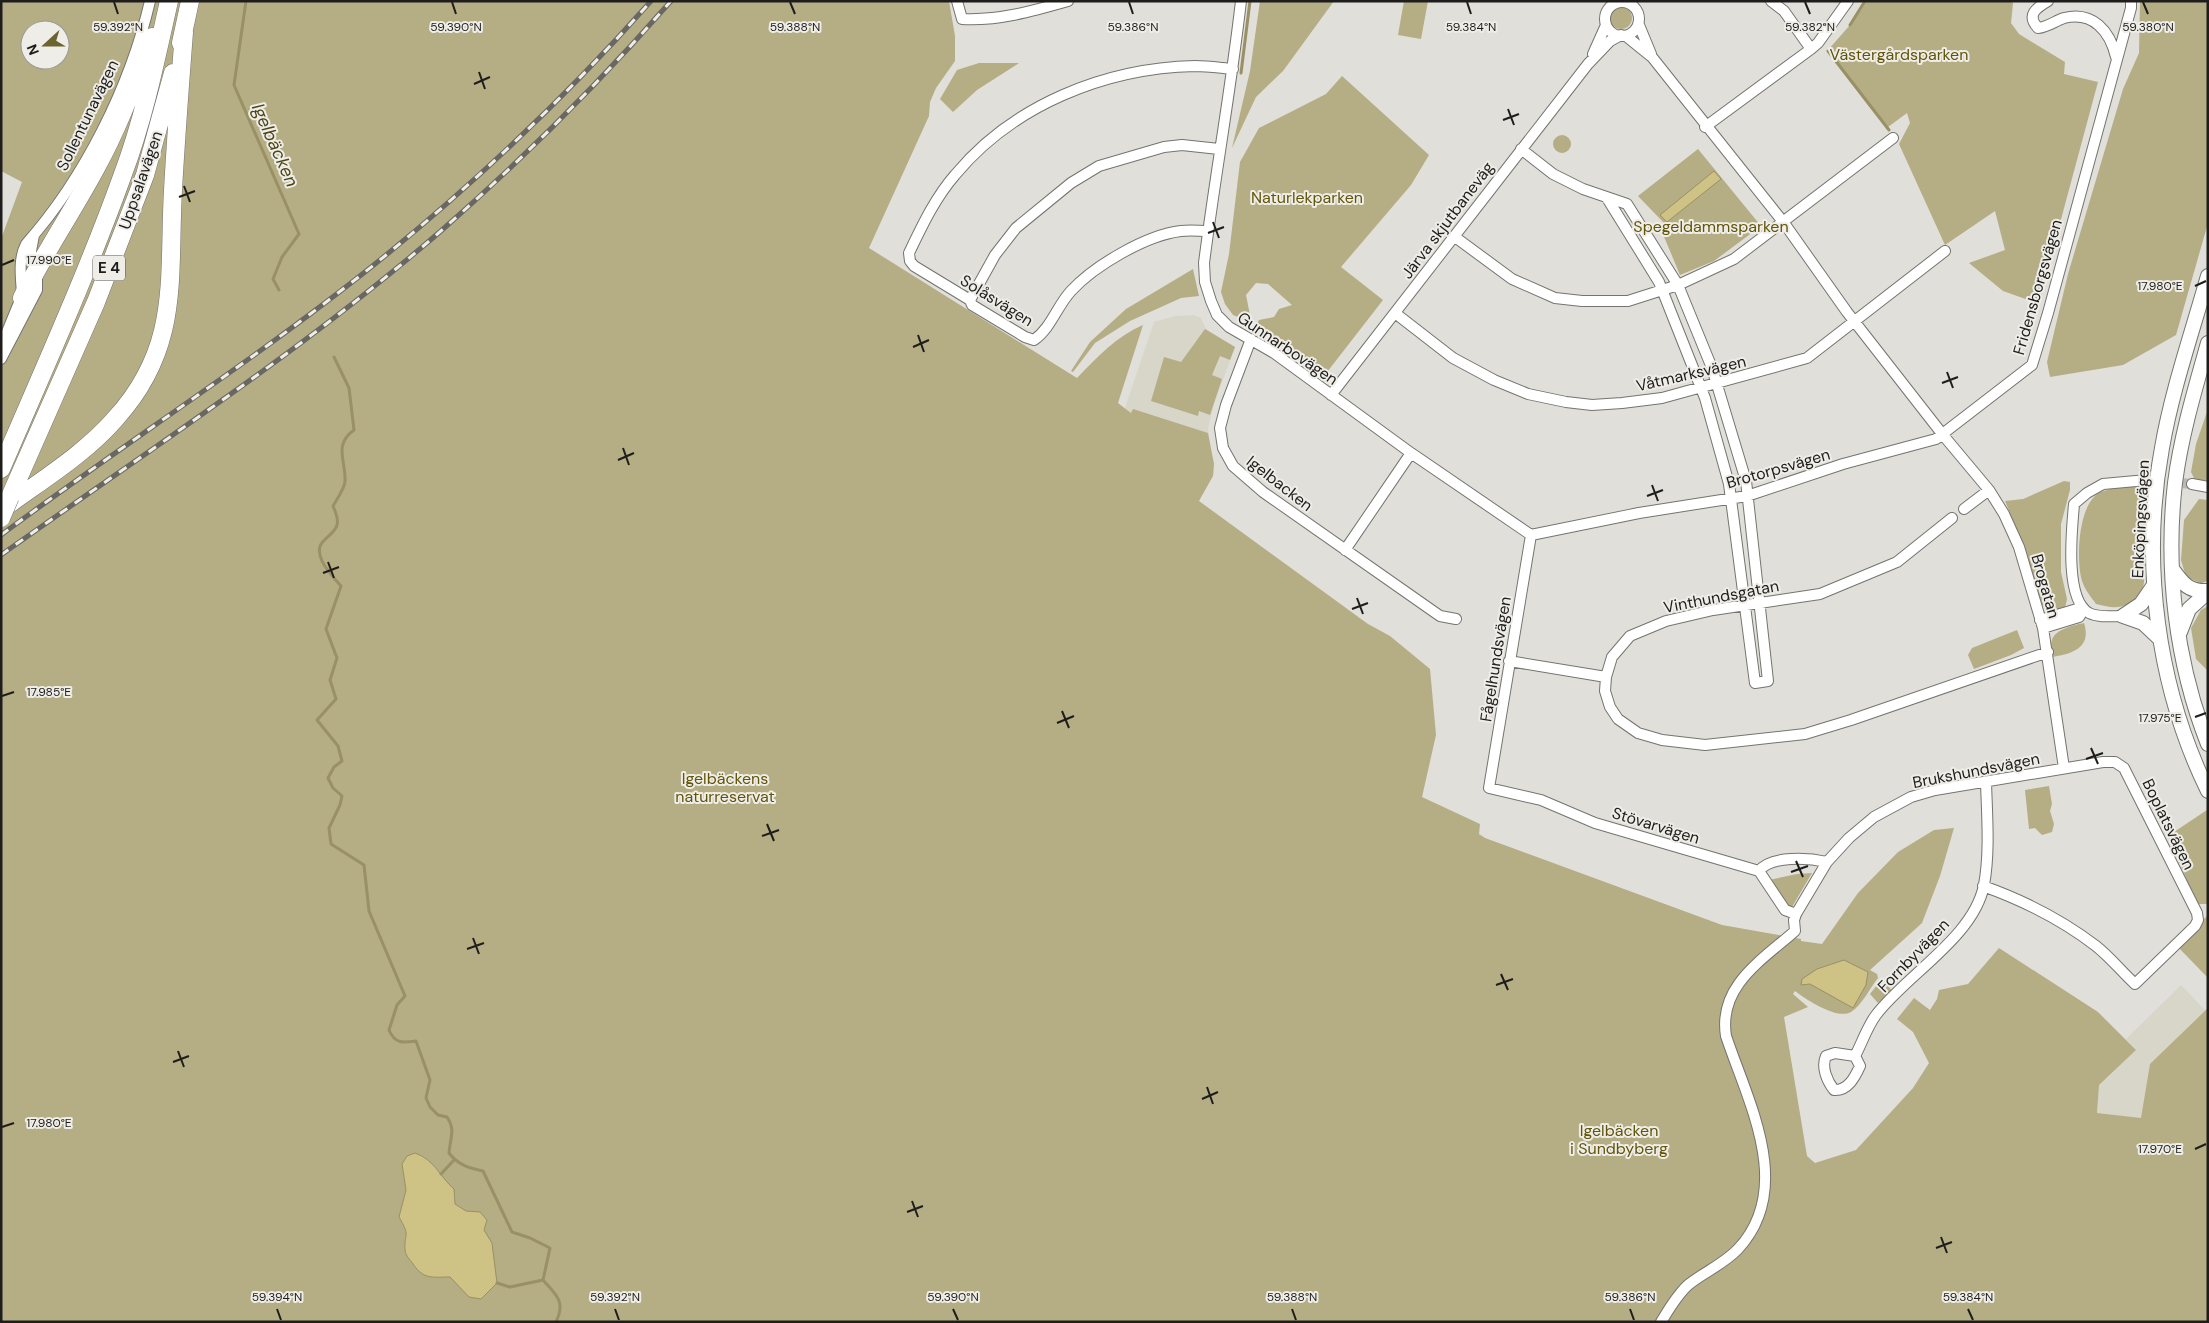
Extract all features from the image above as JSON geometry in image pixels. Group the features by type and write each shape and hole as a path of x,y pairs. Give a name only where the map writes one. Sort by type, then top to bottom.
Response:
{"highway":[{"path":"22,298 35,271 89,181 111,140 168,1"},
{"name":"Uppsalavägen","path":"1,469 73,300 124,172 153,74 168,1"},
{"name":"Uppsalavägen","path":"1,518 96,302 145,175 184,32 190,1"},
{"path":"6,504 102,433 132,399 153,361 161,341 170,299 171,223 184,32"}],"main road":[{"name":"Enköpingsvägen","path":"2208,276 2175,392 2162,449 2155,511 2154,585 2160,639 2179,717 2208,791"},
{"name":"Enköpingsvägen","path":"2208,343 2184,432 2175,484 2172,534 2172,570 2179,635 2195,708 2208,744"},
{"path":"2172,570 2184,586 2191,590 2208,592"},
{"path":"2123,616 2141,604 2154,585"},
{"path":"2179,635 2189,609 2208,592"},
{"path":"2123,616 2143,623 2160,639"}],"street":[{"name":"Sollentunavägen","path":"1,349 22,298 21,258 26,244 54,210 75,180 113,107 134,54 150,1"},
{"path":"957,1 962,19 983,20 1031,11 1068,1"},
{"name":"Gunnarbovägen","path":"1241,1 1233,69 1219,149 1204,263 1205,282 1210,301 1217,315 1229,327 1274,353 1411,453 1531,535"},
{"path":"1602,1 1605,12 1606,34"},
{"path":"1772,1 1784,11 1811,50"},
{"path":"1706,127 1811,50 1825,35 1848,1"},
{"path":"2048,1 2034,9 2033,22 2038,28 2046,27 2075,16 2092,20 2106,31 2113,44 2117,58"},
{"name":"Fridensborgsvägen","path":"1942,435 2032,365 2048,313 2131,8 2131,1"},
{"path":"1605,12 1611,5 1622,2 1636,4 1639,25 1652,57"},
{"path":"1606,34 1624,35 1633,33 1639,25"},
{"path":"1606,34 1612,32 1624,35 1652,57 1784,223 1855,321 1942,435"},
{"name":"Järva skjutbaneväg","path":"1331,395 1455,237 1521,148 1543,124 1588,64 1606,34"},
{"name":"Solåsvägen","path":"1208,231 1180,231 1140,244 1111,258 1090,273 1070,292 1042,334 1034,340 1025,337 972,305 970,300 914,266 910,261 909,253 932,208 954,176 982,147 1013,122 1066,92 1114,77 1190,66 1233,69"},
{"path":"1455,237 1512,279 1555,298 1582,301 1628,301 1663,291 1734,259 1784,223 1892,138"},
{"path":"970,300 995,255 1016,228 1071,183 1099,166 1164,147 1182,145 1219,149"},
{"path":"1521,148 1554,174 1607,198 1616,198 1627,204 1678,285 1712,368 1743,471 1768,681 1755,683 1732,499 1702,387 1663,291 1607,198"},
{"path":"1,359 37,290 38,284 31,251 34,234"},
{"path":"1855,321 1945,251"},
{"name":"Våtmarksvägen","path":"1394,313 1453,358 1494,380 1542,398 1592,405 1662,398 1807,358 1855,321"},
{"name":"Igelbacken","path":"1251,339 1220,428 1223,448 1233,466 1247,479 1440,616 1456,619"},
{"name":"Brogatan","path":"1942,435 1989,490 2004,514 2019,547 2048,652 2064,768"},
{"name":"Brotorpsvägen","path":"1531,535 1639,513 1747,496 1843,464 1936,440 1942,435"},
{"path":"1345,550 1411,453"},
{"path":"2123,616 2097,616 2084,609 2078,599 2072,577 2070,554 2074,504 2087,493 2103,484 2147,480"},
{"path":"2192,484 2208,487"},
{"path":"1964,509 1989,490"},
{"name":"Vinthundsgatan","path":"1952,518 1897,562 1820,594 1745,604 1666,621 1630,636 1612,657 1606,677 1605,691 1610,707 1618,719 1638,733 1662,740 1705,746 1806,734 2048,652"},
{"name":"Fågelhundsvägen","path":"1489,788 1531,535"},
{"path":"2041,624 2079,616 2084,609"},
{"path":"1509,661 1606,677"},
{"name":"Boplatsvägen","path":"1984,886 2018,898 2060,920 2098,947 2135,984 2195,926 2198,920 2197,913 2124,768 2115,762 2103,762 2064,768"},
{"name":"Brukshundsvägen","path":"1661,1322 1681,1292 1738,1248 1752,1228 1762,1203 1766,1183 1764,1156 1726,1036 1725,1015 1727,1004 1738,984 1795,930 1794,920 1796,914 1827,862 1862,826 1890,807 1911,797 1935,790 2064,768"},
{"name":"Fornbyvägen","path":"1855,1056 1876,1016 1956,935 1974,908 1984,886 1988,830 1986,782"},
{"name":"Stövarvägen","path":"1489,788 1541,800 1595,822 1759,871"},
{"path":"1796,914 1785,910 1759,871 1763,866 1774,862 1809,858 1827,862"}],"shaded area":[{"path":"1714,171 1721,179 1667,222 1660,215"},
{"path":"1193,315 1201,318 1206,329 1235,347 1214,404 1208,428 1214,464 1213,476 1125,408 1154,322 1175,316"},
{"path":"1844,960 1868,972 1866,985 1853,1008 1810,984 1801,985 1802,979 1817,969"},
{"path":"2181,985 2205,1010 2208,1008 2169,1122 2097,1113 2099,1085 2136,1050 2126,1039"},
{"path":"415,1153 432,1164 454,1189 455,1204 466,1211 480,1212 487,1220 484,1230 492,1243 497,1283 481,1299 469,1297 450,1277 433,1277 421,1273 406,1254 406,1232 399,1217 406,1190 402,1164 407,1156"}],"green space":[{"name":"Igelbäckens naturreservat","path":"1,1 949,1 955,36 955,61 936,88 930,102 929,116 869,248 1077,378 1116,341 1143,325 1118,403 1131,413 1133,409 1208,433 1214,464 1213,476 1199,501 1368,624 1390,636 1430,669 1436,735 1422,797 1480,824 1479,834 1485,838 1722,925 1822,944 1858,893 1898,852 1934,830 1954,828 1940,876 1922,923 1870,970 1877,974 1878,978 1859,1005 1851,1012 1845,1014 1838,1013 1822,1008 1795,991 1793,994 1808,1007 1784,1017 1807,1156 1815,1163 1856,1150 1913,1088 1929,1063 1913,1032 1897,1019 1914,998 1930,1010 1937,999 1939,990 1968,984 1999,948 2098,1012 2136,1050 2099,1085 2097,1113 2141,1118 2150,1064 2208,1008 2208,1322 1,1322 1,239 22,182 1,171"},
{"path":"1260,1 1334,1 1283,71 1256,97 1232,148 1250,71"},
{"path":"1404,1 1428,1 1421,39 1398,35"},
{"name":"Västergårdsparken","path":"1865,1 2010,1 2013,3 2011,23 2019,34 2065,62 2064,74 2098,82 2046,275 2040,304 2003,291 1969,263 2005,250 1995,211 1945,245 1899,144 1910,123 1907,113 1888,127 1828,50 1850,25"},
{"path":"2140,1 2208,1 2208,223 2176,335 2123,365 2050,377 2047,362 2068,274 2123,89 2139,53"},
{"path":"1621,7 1629,10 1632,18 1629,26 1621,29 1613,26 1610,18 1613,10"},
{"path":"979,63 1019,63 977,90 953,112 940,99 957,70"},
{"name":"Naturlekparken","path":"1342,76 1429,155 1411,185 1341,267 1383,300 1324,376 1256,326 1259,320 1274,317 1279,309 1292,305 1268,284 1256,283 1246,295 1250,315 1248,321 1233,315 1225,304 1221,292 1229,254 1240,162 1259,128 1326,94"},
{"path":"1558,135 1566,135 1571,140 1569,151 1558,153 1553,148 1553,140"},
{"name":"Spegeldammsparken","path":"1698,149 1761,226 1714,261 1680,275 1660,227 1665,224 1638,196"},
{"path":"1193,269 1199,296 1181,298 1130,321 1095,343 1073,372 1071,371 1090,342 1126,309"},
{"path":"1205,329 1235,347 1230,360 1220,356 1212,375 1222,379 1210,415 1199,411 1198,416 1151,401 1164,357 1181,362"},
{"path":"2208,409 2208,481 2195,480 2191,472 2196,444"},
{"path":"2064,481 2070,482 2070,490 2061,524 2061,572 2067,599 2065,608 2046,611 2037,596 2023,545 2005,501 2023,499"},
{"path":"2117,487 2148,487 2144,582 2142,594 2126,605 2110,607 2096,604 2086,590 2080,572 2079,549 2082,523 2090,502 2103,491"},
{"path":"2199,499 2208,500 2208,581 2201,583 2186,577 2181,560 2184,520"},
{"path":"2208,606 2208,671 2196,659 2191,628 2201,610"},
{"path":"2084,623 2086,632 2083,644 2073,652 2052,657 2051,644 2054,636 2066,628"},
{"path":"2017,630 2024,648 1974,669 1968,655 1972,648"},
{"path":"2049,786 2052,804 2050,811 2054,824 2052,832 2042,835 2035,828 2029,829 2025,790"},
{"path":"2207,810 2208,904 2197,904 2168,836"},
{"path":"1812,873 1792,907 1789,907 1769,880 1797,874"},
{"path":"2208,915 2208,978 2178,947"},
{"path":"1883,979 1892,991 1878,1003 1870,994"}],"waterway":[{"name":"Igelbäcken","path":"246,1 234,85 299,234 282,257 273,279 279,290"},
{"path":"1241,73 1250,1"},
{"path":"1850,25 1865,1"},
{"path":"1828,51 1889,130"},
{"name":"Igelbäcken","path":"334,357 349,388 354,430 344,441 342,447 345,484 333,506 337,525 335,530 321,544 320,548 322,561 341,586 326,629 337,658 330,680 336,699 317,720 338,746 342,761 334,767 328,778 333,788 342,796 340,805 329,828 331,844 364,865 369,911 405,996 397,1005 389,1030 391,1035 400,1042 416,1041 430,1080 426,1098 430,1107 438,1115 447,1117 450,1122 452,1134 449,1153 464,1165 483,1171 512,1232 550,1248 543,1280 560,1303 556,1322"},
{"path":"441,1174 454,1160"},
{"path":"497,1283 510,1287 543,1280"}],"tunnel":[{"path":"2153,481 2192,484"}],"railway":[{"path":"1,535 237,368 330,299 412,234 484,171 553,105 651,1"},
{"path":"1,555 226,398 390,274 442,230 531,148 617,61 671,1"}],"park label":[{"name":"Igelbäcken i Sundbyberg","path":"1619,1139"}]}
